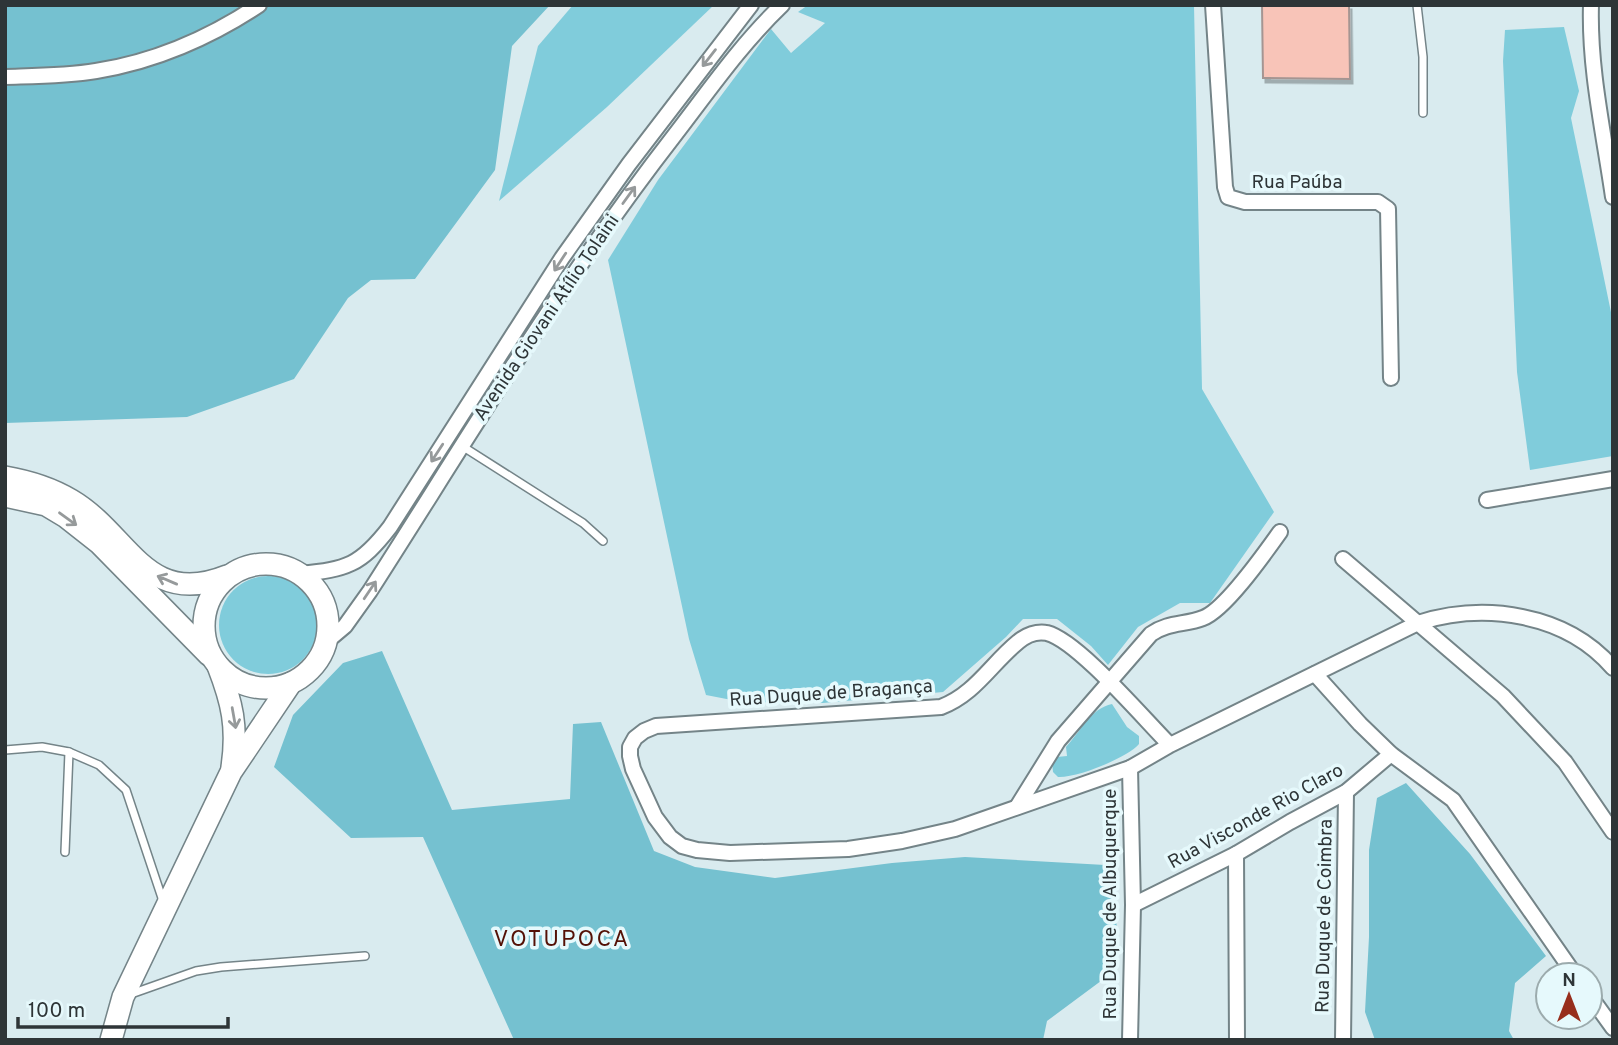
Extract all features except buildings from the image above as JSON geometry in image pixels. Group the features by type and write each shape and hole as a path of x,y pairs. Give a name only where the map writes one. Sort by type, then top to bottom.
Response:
{"street":[{"path":"5,77 71,74 125,65 187,44 259,5"},
{"name":"Avenida Giovani Atílio Tolaini","path":"300,574 344,568 362,559 376,546 562,258 629,164 751,5"},
{"name":"Avenida Giovani Atílio Tolaini","path":"326,642 345,626 370,591 587,252 743,47 782,5"},
{"name":"Rua Paúba","path":"1213,5 1225,187 1228,197 1245,202 1378,202 1388,209 1391,378"},
{"path":"1591,5 1590,26 1596,83 1613,197"},
{"path":"5,477 46,488 72,500 158,577 177,584 212,582 248,567 266,564 300,574 314,587 324,604 328,623 326,642 313,666 291,683 231,772 123,997 111,1040"},
{"path":"1487,500 1613,479"},
{"path":"5,496 46,505 99,543 229,677 251,686 275,688 291,683"},
{"path":"1017,807 1058,741 1151,634 1161,627 1203,618 1223,605 1280,532"},
{"path":"1343,559 1503,696 1565,762 1613,832"},
{"path":"231,772 236,729 226,686 206,644 203,629 210,598 232,574"},
{"path":"1017,807 1130,768 1170,745 1418,623 1460,613 1514,615 1543,622 1575,634 1607,652 1613,668"},
{"name":"Rua Duque de Bragança","path":"1017,807 955,829 848,849 730,853 697,850 682,846 655,817 633,769 631,747 635,738 656,726 942,707 956,702 971,691 1018,642 1035,633 1045,632 1056,636 1086,658 1170,745"},
{"path":"1315,674 1391,754 1453,800 1565,961"},
{"name":"Rua Visconde Rio Claro","path":"1133,905 1236,854 1290,821 1346,792 1391,754"},
{"name":"Rua Duque de Albuquerque","path":"1130,768 1133,905 1130,1040"},
{"name":"Rua Duque de Coimbra","path":"1343,1040 1346,792"},
{"path":"1236,854 1237,1040"}],"lane":[{"path":"1417,5 1423,57 1423,113"},
{"path":"463,446 583,523 603,541"},
{"path":"5,750 42,747 69,752 99,765 126,790 165,908"},
{"path":"65,852 69,752"},
{"path":"123,997 196,971 365,956"}],"shaded area":[{"path":"5,5 550,5 512,46 495,170 415,279 371,280 348,298 294,379 187,417 5,423"},
{"path":"573,5 714,5 607,107 499,201 538,46"},
{"path":"808,5 1194,5 1202,389 1274,512 1210,603 1180,603 1138,627 1108,665 1091,646 1057,619 1023,619 943,692 823,703 742,702 706,695 689,639 608,260 658,180 771,29 791,53 825,23 798,12"},
{"path":"1564,27 1579,91 1571,118 1613,322 1613,456 1530,470 1517,372 1503,61 1505,30"},
{"path":"268,576 287,580 302,591 313,606 317,625 313,644 302,659 287,670 268,674 249,670 234,659 223,644 219,625 223,606 234,591 249,580"},
{"path":"382,651 452,810 570,799 573,724 601,722 654,851 695,867 775,878 965,857 1105,865 1118,932 1109,975 1047,1021 1043,1040 514,1040 423,837 351,838 274,767 293,715 343,663"},
{"path":"1112,704 1127,727 1139,736 1139,744 1101,766 1058,777 1053,772 1052,761 1057,757 1067,756 1066,747 1086,721 1098,710"},
{"path":"1406,783 1470,854 1546,956 1540,961 1534,961 1534,966 1515,983 1509,1031 1514,1040 1375,1040 1365,1012 1369,937 1369,850 1377,798"}],"district":[{"name":"VOTUPOCA","path":"562,940"}]}
